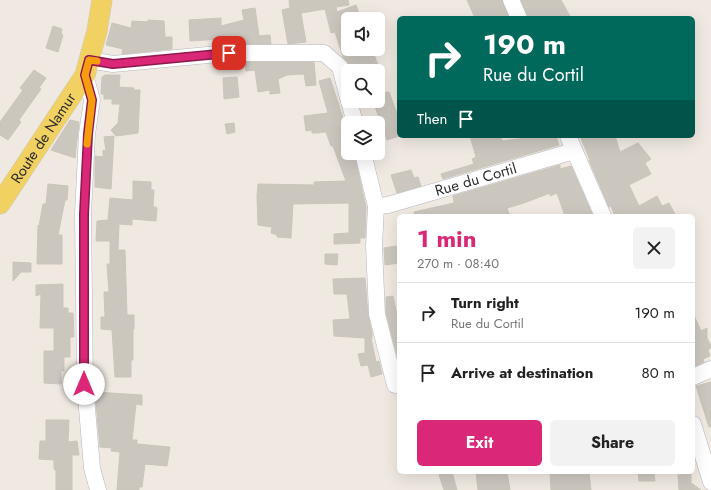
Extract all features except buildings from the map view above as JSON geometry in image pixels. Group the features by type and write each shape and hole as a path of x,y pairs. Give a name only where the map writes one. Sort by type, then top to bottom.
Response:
{"main road":[{"name":"Route de Namur","path":"0,204 87,68 97,31 102,0"}],"street":[{"path":"511,0 518,16"},
{"path":"98,490 92,468 84,384 84,214 88,134 92,100 87,68 113,64 229,53 324,53 340,67 341,71"},
{"path":"569,138 602,214"},
{"name":"Rue du Cortil","path":"376,206 388,206 574,151"},
{"path":"364,160 376,206 374,246 377,314 395,386"},
{"path":"695,376 711,369"},
{"path":"695,430 711,482"}],"slow traffic":[{"path":"87,144 92,100 85,75 89,60 97,61"}],"route":[{"path":"84,384 84,214 88,134 92,100 85,75 89,60 113,64 229,53"}]}
